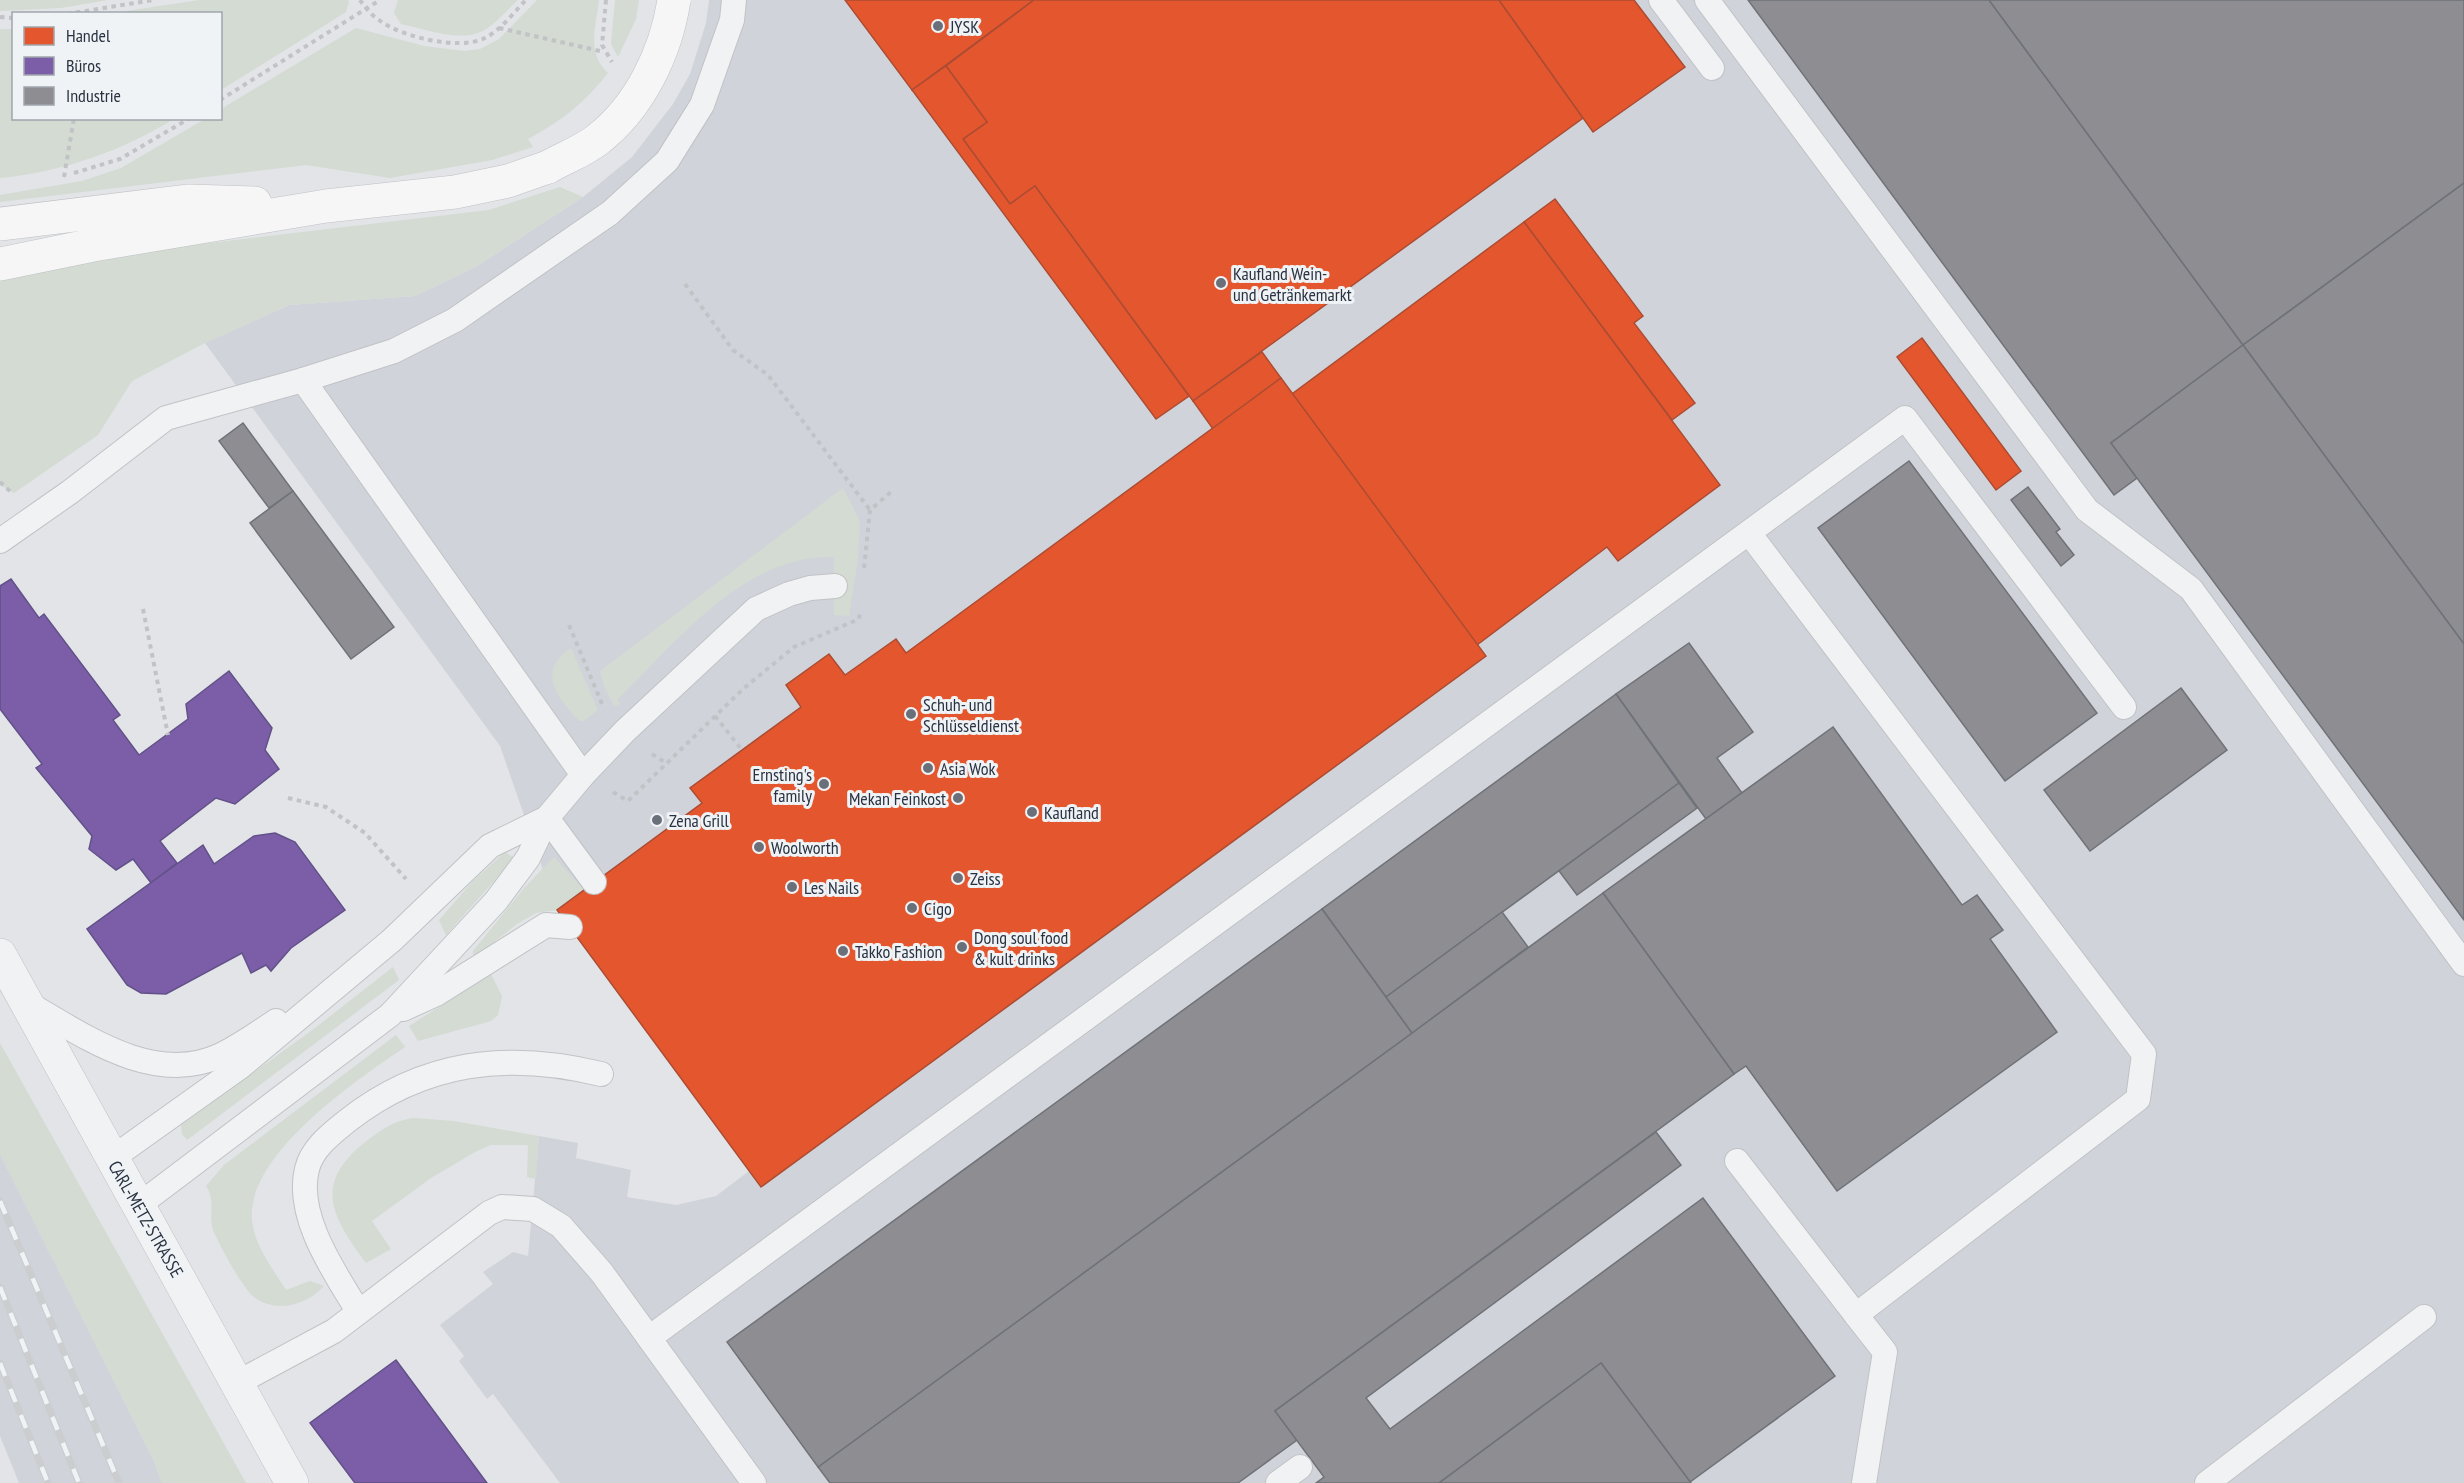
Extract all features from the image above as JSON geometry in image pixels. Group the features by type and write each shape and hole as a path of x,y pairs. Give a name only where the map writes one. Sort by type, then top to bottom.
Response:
{"main road":[{"path":"0,264 93,245 326,206 456,192 508,181 548,167 597,140 632,104 653,68 669,30 674,0"},
{"path":"0,224 189,201 326,206"}],"street":[{"name":"CARL-METZ-STRASSE","path":"0,955 292,1483"}],"lane":[{"path":"0,541 166,418 303,380 394,351 455,320 610,213 667,161 702,105 732,20 734,0"},
{"path":"1661,0 1712,68"},
{"path":"1707,0 2087,510 2191,589 2464,964"},
{"path":"303,380 584,775"},
{"path":"649,1338 1905,418 2124,707"},
{"path":"1749,533 2144,1054 2138,1099 1856,1315"},
{"path":"139,1204 390,1015 496,901 528,858 547,818 584,775 625,731 756,609 789,594 810,588 835,586"},
{"path":"547,818 594,882"},
{"path":"111,1159 240,1067 392,940 490,846 547,818"},
{"path":"390,1015 436,994 521,938 546,926 570,927"},
{"path":"25,1002 94,1041 130,1057 162,1065 190,1063 219,1056 347,978"},
{"path":"358,1311 322,1250 307,1204 306,1171 312,1154 330,1135 389,1092 421,1077 464,1068 508,1063 563,1065 601,1074"},
{"path":"1737,1161 1885,1352 1864,1483"},
{"path":"237,1383 334,1331 489,1213 502,1207 533,1209 561,1226 602,1273 754,1483"},
{"path":"2207,1483 2424,1317"},
{"path":"1278,1483 1300,1467"}],"path":[{"path":"79,12 153,0"},
{"path":"360,0 380,21 395,30 449,43 478,41 498,28 526,0"},
{"path":"222,99 380,0"},
{"path":"498,28 604,52"},
{"path":"64,177 74,120"},
{"path":"53,178 64,177 120,159 186,120"},
{"path":"685,284 733,350 768,375 870,510 863,575"},
{"path":"870,510 891,492"},
{"path":"584,775 628,801 715,716 794,647 859,619 860,608"},
{"path":"143,609 168,735"},
{"path":"715,716 742,750"},
{"path":"288,798 326,807 365,833 428,904"}],"shaded area":[{"path":"0,0 108,0 61,8 0,11"},
{"path":"200,0 348,0 349,2 346,12 222,89 222,12 120,12"},
{"path":"398,0 518,0 486,29 467,35 456,35 401,24 394,13"},
{"path":"537,0 599,0 595,48 601,65 608,73 572,110 528,139 533,147 492,160 390,178 306,165 0,202 0,195 82,181 121,168 203,120 222,120 222,108 356,28 424,46 465,51 480,49 499,39"},
{"path":"615,0 639,0 636,19 618,57 611,44"},
{"path":"709,0 2464,0 2464,1483 560,1483 493,1394 487,1399 459,1361 464,1356 440,1325 493,1284 483,1272 513,1252 528,1256 539,1136 578,1143 576,1158 631,1170 627,1197 676,1205 716,1196 749,1171 557,910 500,746 205,343 289,305 415,296 477,266 583,197 632,157 673,104 690,74 706,23"},
{"path":"0,29 12,29 12,120 172,120 133,141 91,158 46,171 0,178"},
{"path":"560,187 583,197 477,266 415,296 289,305 205,343 132,381 98,435 14,493 0,485 0,279 176,247 489,210"},
{"path":"843,488 860,521 858,559 849,616 834,615 834,557 801,560 770,570 741,586 714,606 617,700 620,703 618,706 614,705 604,687 600,671"},
{"path":"571,648 598,710 584,721 579,721 564,703 554,685 552,676 554,666 560,657"},
{"path":"505,852 513,857 512,861 446,935 439,920 473,881"},
{"path":"554,857 584,890 557,910 536,913 517,924 480,953 473,955 473,951 525,887"},
{"path":"393,967 399,980 187,1140 182,1134 181,1125 315,1028"},
{"path":"491,974 502,996 498,1015 491,1021 418,1041 409,1026"},
{"path":"396,1035 405,1047 360,1078 308,1121 285,1145 266,1170 255,1196 252,1221 261,1249 286,1290 310,1281 324,1286 309,1298 291,1305 281,1306 263,1302 254,1297 243,1284 216,1237 212,1224 211,1197 206,1186 224,1165"},
{"path":"0,1043 246,1483 162,1483 154,1461 0,1154"},
{"path":"413,1118 454,1121 539,1136 536,1179 527,1177 528,1145 491,1145 475,1152 431,1178 372,1221 391,1249 366,1263 344,1231 337,1216 333,1202 333,1188 338,1173 348,1158 364,1143 392,1124"},
{"path":"0,1154 154,1461 162,1483 19,1483 0,1436"}],"building: Handel":[{"path":"845,0 1034,0 912,90"},
{"path":"1034,0 1499,0 1583,118 1193,401 1035,186 1010,204 963,139 987,122 946,66"},
{"path":"1499,0 1634,0 1685,67 1593,132"},
{"path":"946,66 987,122 963,139 1010,204 1035,186 1189,396 1156,419 912,90"},
{"path":"1555,199 1643,316 1634,323 1695,403 1672,420 1524,222"},
{"path":"1524,222 1720,485 1618,561 1607,547 1477,645 1292,394"},
{"path":"1922,338 2021,471 1996,490 1897,357"},
{"path":"1262,352 1281,378 1213,429 1193,401"},
{"path":"1281,378 1486,656 761,1187 557,910 702,803 690,788 801,707 786,685 829,654 845,675 896,639 906,653"}],"building: Büros":[{"path":"11,579 39,618 44,614 120,715 113,720 139,755 188,719 186,704 229,671 272,728 265,750 279,769 235,804 216,798 160,841 177,863 151,883 133,859 116,870 89,849 92,836 36,768 42,764 0,709 0,586"},
{"path":"275,833 295,842 345,910 291,948 271,971 266,965 251,973 242,953 166,994 141,993 127,985 87,929 203,845 214,864 254,836"},
{"path":"396,1360 487,1483 355,1483 310,1423"}],"building: Industrie":[{"path":"1748,0 1989,0 2243,345 2111,443 2137,478 2114,495"},
{"path":"1989,0 2464,0 2464,183 2243,345"},
{"path":"2464,183 2464,644 2243,345"},
{"path":"2243,345 2464,644 2464,920 2111,443"},
{"path":"243,423 293,491 269,508 219,441"},
{"path":"1909,461 2097,713 2005,781 1818,528"},
{"path":"2028,487 2060,529 2056,532 2074,555 2061,566 2011,500"},
{"path":"293,491 394,627 351,659 250,523"},
{"path":"1689,643 1753,732 1717,758 1742,793 1706,819 1616,694"},
{"path":"2181,688 2227,750 2090,851 2044,790"},
{"path":"1616,694 1679,783 1386,997 1322,909"},
{"path":"1833,727 1962,905 1977,895 2003,930 1990,939 2057,1032 1837,1191 1746,1066 1734,1074 1603,893"},
{"path":"1679,783 1697,808 1577,895 1559,871"},
{"path":"1603,893 1734,1074 1275,1411 1297,1440 1238,1483 830,1483 818,1467"},
{"path":"1322,909 1412,1033 818,1467 727,1342"},
{"path":"1502,912 1528,947 1412,1033 1386,997"},
{"path":"1656,1132 1681,1165 1366,1398 1390,1429 1703,1198 1835,1376 1690,1482 1601,1363 1439,1483 1316,1483 1324,1477 1275,1411"},
{"path":"1601,1363 1691,1483 1439,1483"}],"railway":[{"path":"0,1201 119,1483"},
{"path":"0,1287 79,1483"},
{"path":"0,1363 48,1483"}],"place":[{"name":"JYSK","path":"938,26"},
{"name":"Kaufland Wein- und Getränkemarkt","path":"1221,283"},
{"name":"Schuh- und Schlüsseldienst","path":"911,714"},
{"name":"Asia Wok","path":"928,768"},
{"name":"Ernsting's family","path":"824,784"},
{"name":"Mekan Feinkost","path":"958,798"},
{"name":"Kaufland","path":"1032,812"},
{"name":"Zena Grill","path":"657,820"},
{"name":"Woolworth","path":"759,847"},
{"name":"Zeiss","path":"958,878"},
{"name":"Les Nails","path":"792,887"},
{"name":"Cigo","path":"912,908"},
{"name":"Dong soul food & kult drinks","path":"962,947"},
{"name":"Takko Fashion","path":"843,951"}]}
